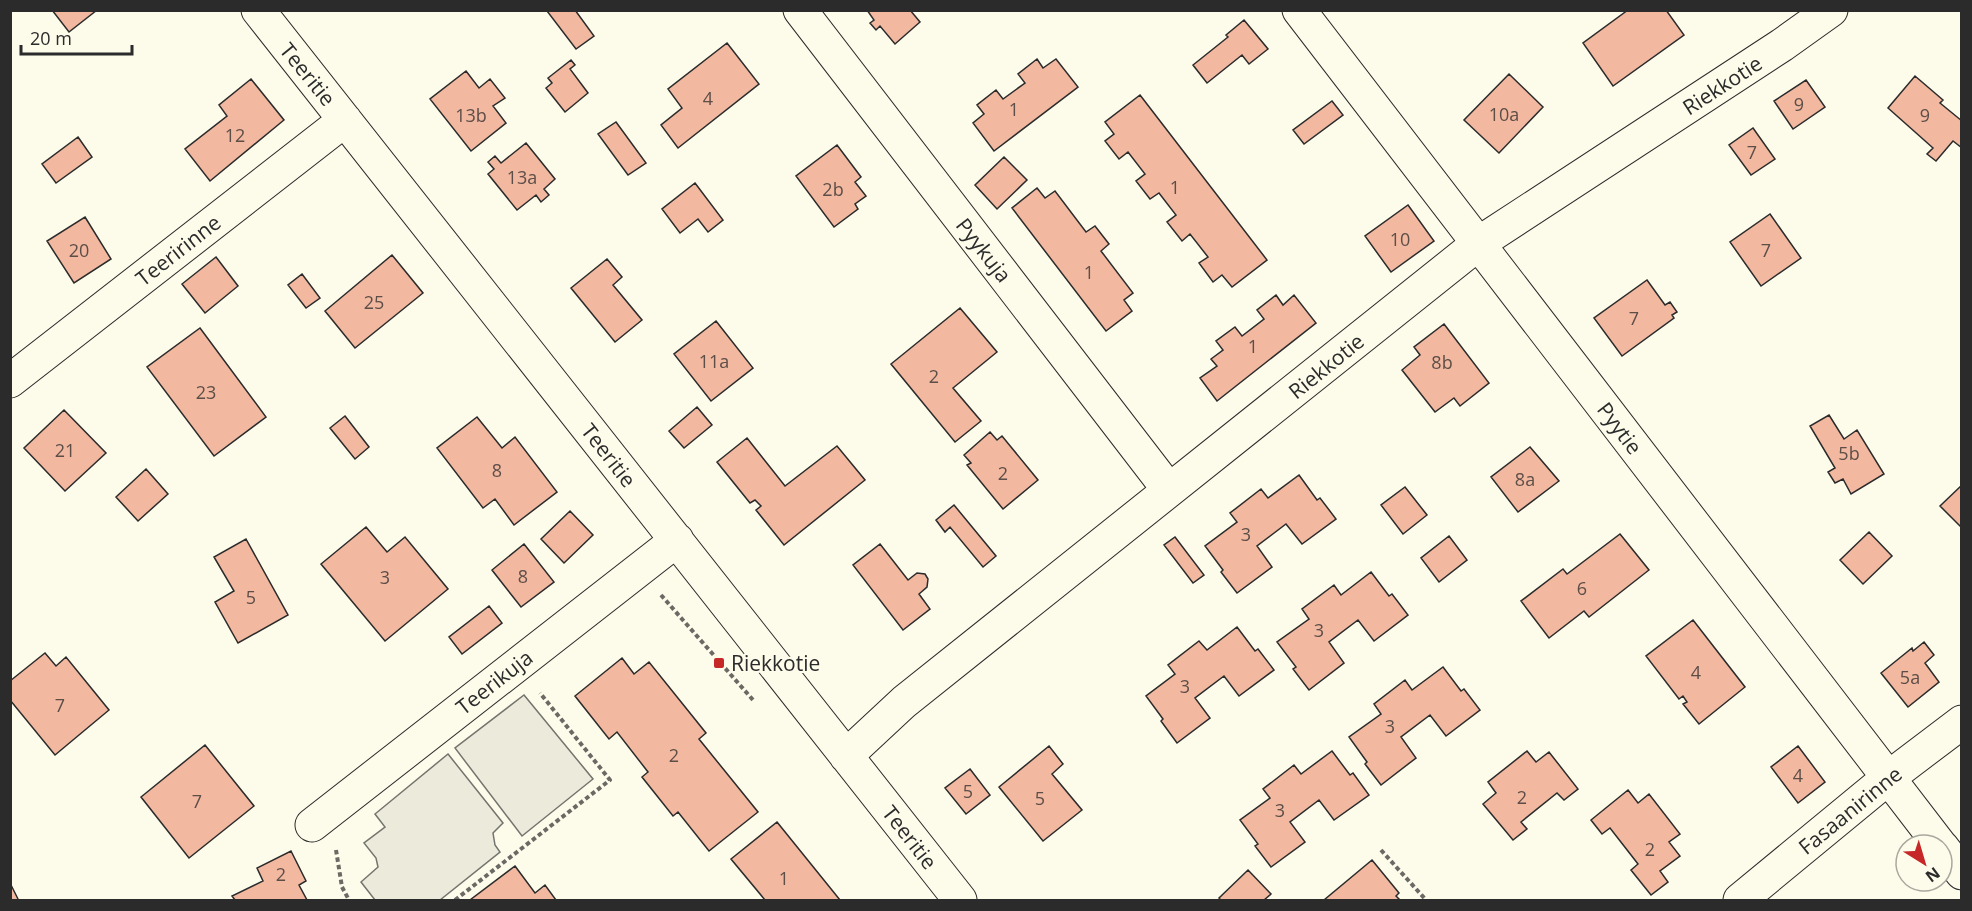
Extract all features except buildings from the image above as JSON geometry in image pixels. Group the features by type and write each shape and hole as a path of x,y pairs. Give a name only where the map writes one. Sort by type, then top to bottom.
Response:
{"street":[{"name":"Teeritie","path":"258,10 960,900"},
{"name":"Pyykuja","path":"800,10 1169,490"},
{"name":"Pyytie","path":"1299,10 1931,833"},
{"name":"Riekkotie","path":"846,756 904,702 1479,243 1772,52 1831,10"},
{"name":"Teeririnne","path":"10,381 345,120"},
{"name":"Teerikuja","path":"320,819 677,540"},
{"name":"Fasaanirinne","path":"1740,900 1888,778 1962,722"}],"path":[{"path":"455,900 609,780 517,664"},
{"path":"320,819 338,856 342,887 349,900"},
{"path":"1381,850 1426,900"}],"shaded area":[{"path":"524,695 593,779 522,836 455,748"},
{"path":"448,754 503,823 493,833 495,845 500,852 440,900 375,900 361,882 378,867 376,858 364,843 385,827 375,814"}],"place":[{"name":"Riekkotie","path":"719,663"}]}
